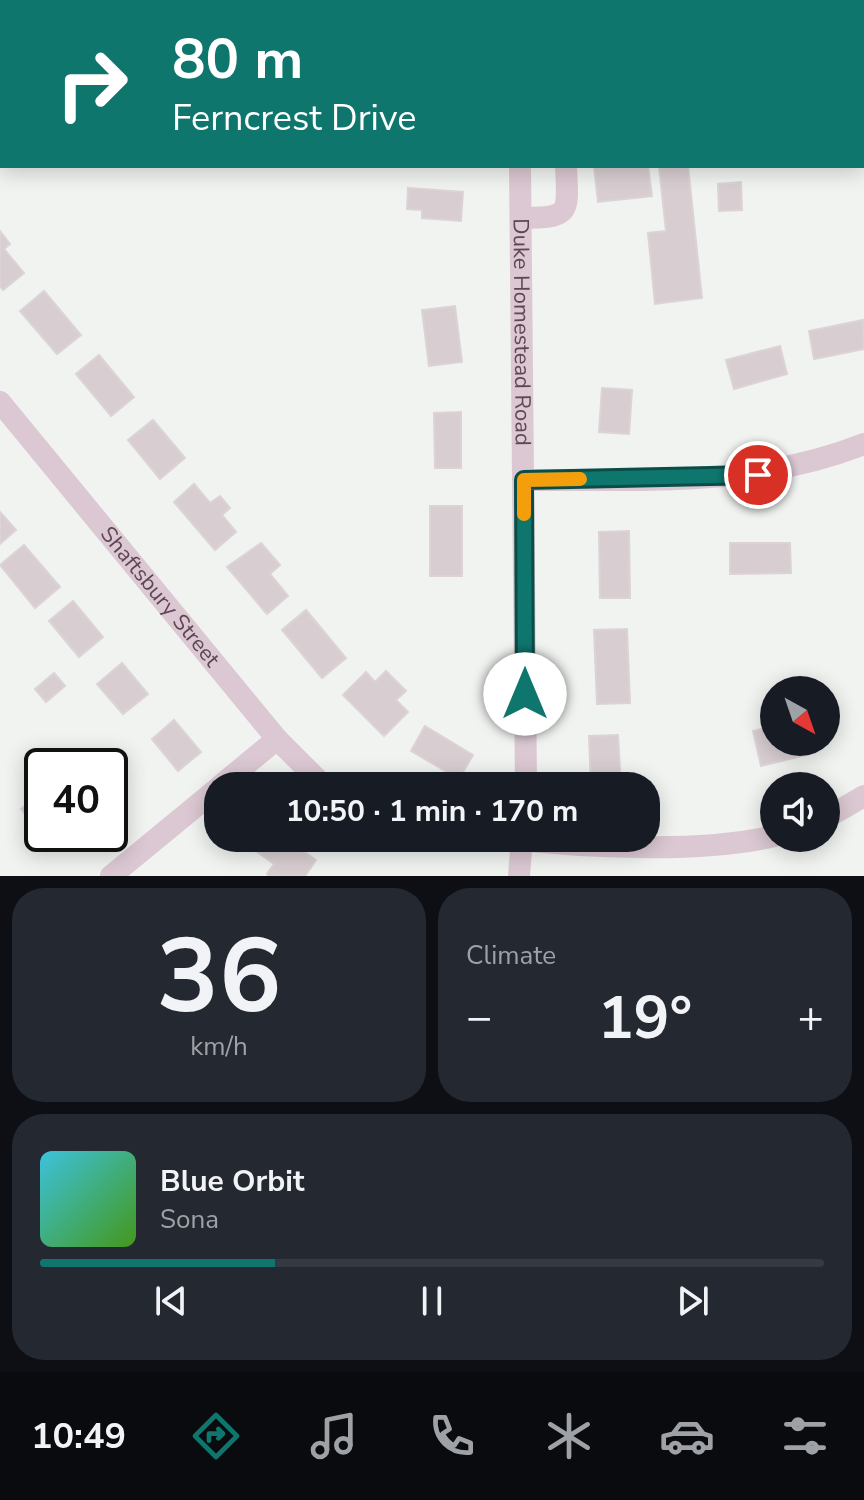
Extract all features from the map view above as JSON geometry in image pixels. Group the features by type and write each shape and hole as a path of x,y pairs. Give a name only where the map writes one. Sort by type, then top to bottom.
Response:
{"street":[{"name":"Duke Homestead Road","path":"520,168 526,772"},
{"path":"521,218 554,218 563,214 567,207 566,168"},
{"name":"Shaftsbury Street","path":"3,412 277,739 310,772"},
{"path":"524,480 758,475 804,465 864,444"},
{"path":"237,772 277,739"},
{"path":"840,810 864,796"},
{"path":"111,876 204,799"},
{"path":"660,844 702,845 760,838"},
{"path":"516,852 519,876"}],"building":[{"path":"594,168 648,168 652,196 598,202"},
{"path":"659,168 688,168 702,298 655,304 648,233 666,231"},
{"path":"741,182 742,210 719,211 718,184"},
{"path":"408,188 463,192 461,221 422,218 422,210 407,209"},
{"path":"0,231 10,244 4,249 24,273 3,290 0,286"},
{"path":"44,291 81,335 57,354 20,311"},
{"path":"455,306 462,362 429,366 422,310"},
{"path":"863,320 864,349 814,359 809,331"},
{"path":"780,346 787,374 734,389 726,360"},
{"path":"99,355 134,397 111,416 76,374"},
{"path":"602,388 632,390 629,434 599,432"},
{"path":"461,412 461,468 435,468 434,413"},
{"path":"153,420 185,458 160,479 128,440"},
{"path":"194,484 210,503 220,496 230,508 222,515 236,532 215,550 174,502"},
{"path":"430,506 462,506 462,576 430,576"},
{"path":"0,512 16,530 0,544"},
{"path":"629,531 630,598 600,598 599,532"},
{"path":"261,543 280,565 270,574 288,596 267,614 227,567"},
{"path":"730,543 790,543 791,573 730,574"},
{"path":"24,545 60,587 35,608 0,565"},
{"path":"73,601 103,637 79,657 49,621"},
{"path":"306,610 346,658 322,678 282,630"},
{"path":"627,629 630,703 597,704 594,630"},
{"path":"122,663 148,694 123,714 97,684"},
{"path":"386,671 406,691 396,700 408,712 384,736 343,695 366,672 375,682"},
{"path":"54,673 65,686 46,702 35,689"},
{"path":"174,720 201,752 178,771 152,739"},
{"path":"425,726 473,755 463,772 447,772 411,751"},
{"path":"760,729 760,756 802,756 761,766 753,731"},
{"path":"618,735 620,772 590,772 589,736"},
{"path":"257,852 304,852 316,860 305,876 269,876 267,874 274,864"}],"slow traffic":[{"path":"524,514 524,480 580,479"}],"route":[{"path":"525,694 524,480 758,475"}]}
